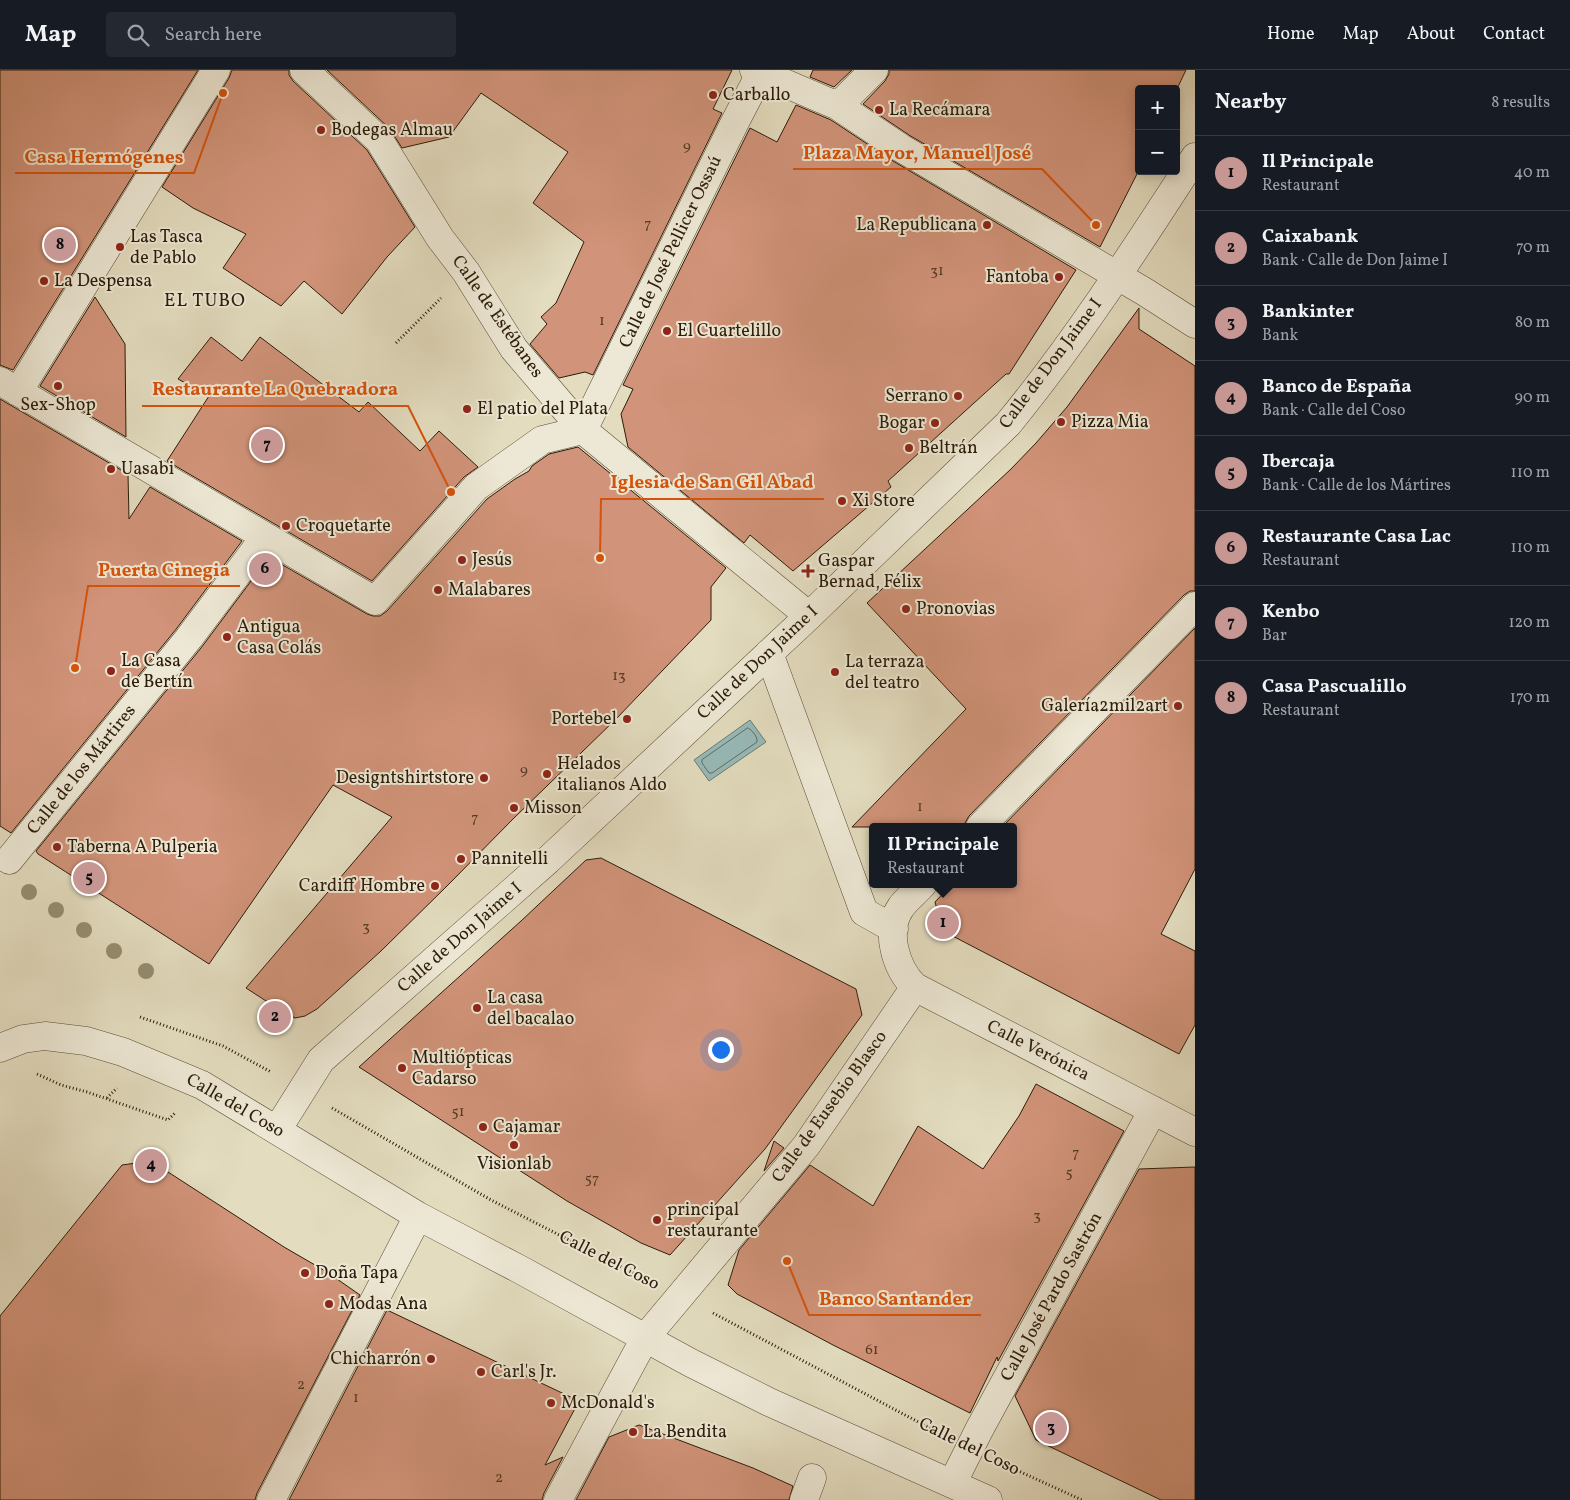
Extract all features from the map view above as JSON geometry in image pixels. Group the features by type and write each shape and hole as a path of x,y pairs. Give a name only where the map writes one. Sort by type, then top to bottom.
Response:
{"street":[{"path":"216,70 9,387 375,601 476,487 542,440 583,430"},
{"name":"Calle de Estébanes","path":"304,70 379,140 440,238 466,272 514,349 583,430 809,616"},
{"path":"838,106 874,70"},
{"path":"757,72 838,106 901,148 1195,324"},
{"name":"Calle de José Pellicer Ossaú","path":"583,430 731,131 757,72"},
{"name":"Calle de Don Jaime I","path":"278,1130 321,1060 548,860 809,616 1008,424 1037,390 1117,276 1195,157"},
{"name":"Calle de los Mártires","path":"9,860 188,638 265,537"},
{"path":"984,823 1195,606"},
{"path":"769,653 864,912 897,918 920,888"},
{"name":"Calle Verónica","path":"897,918 893,941 896,956 906,979 915,987 1195,1132"},
{"name":"Calle de Eusebio Blasco","path":"558,1500 645,1338 806,1146 915,987"},
{"name":"Calle del Coso","path":"0,1047 22,1039 45,1036 86,1040 175,1072 202,1085 278,1130 418,1216 691,1363 769,1402 988,1500"},
{"name":"Calle José Pardo Sastrón","path":"952,1484 969,1449 1153,1110"},
{"path":"271,1500 418,1216"}],"path":[{"path":"396,343 466,272"},
{"name":"Calle del Coso","path":"140,1017 223,1046 490,1200 719,1316 969,1449 1082,1500"},
{"path":"0,1047 36,1074 50,1081 107,1098 168,1120"}],"water":[{"path":"750,720 766,742 709,781 694,760"}],"building":[{"path":"0,70 198,70 13,370 0,365"},
{"path":"232,70 289,70 289,75 293,81 367,150 415,227 387,257 342,314 304,281 281,306 223,268 246,234 193,208 162,187 229,78"},
{"path":"327,70 732,70 713,109 722,113 593,375 585,372 559,378 530,344 547,324 541,317 556,303 584,242 533,203 568,152 481,93 449,137 402,148 390,129"},
{"path":"813,70 852,70 834,87 810,77"},
{"path":"889,70 1186,70 1179,85 1135,85 1136,175 1100,247 909,135 863,104 885,81"},
{"path":"796,105 831,120 893,161 1076,270 1009,374 1006,374 888,481 891,487 793,571 750,535 744,543 628,447 621,414 633,389 623,385 750,128 777,142"},
{"path":"95,297 125,344 126,437 40,386"},
{"path":"1139,308 1139,329 1195,366 1195,591 1190,591 1184,595 969,816 965,823 869,823 869,827 852,827 966,709 867,603 1011,469 1067,407"},
{"path":"211,337 242,361 260,337 359,412 368,402 420,451 439,431 478,467 464,477 372,581 167,461 209,396 178,379"},
{"path":"0,399 128,474 129,519 150,487 242,541 177,628 11,833 0,826"},
{"path":"578,447 726,568 711,587 711,620 616,719 448,885 381,951 317,1009 305,1016 295,1018 246,988 392,817 333,785 209,964 38,854 36,851 201,648 269,557 367,614 380,616 387,611 487,499 529,471 532,466 549,454"},
{"path":"1195,628 1195,869 1161,934 1195,951 1195,1025 1179,1054 943,931 935,902 948,888 1017,888 1017,823 1006,823"},
{"path":"601,858 856,989 862,1015 765,1149 670,1255 641,1243 567,1201 359,1067 586,860"},
{"path":"1036,1084 1124,1131 998,1361 997,1357 970,1413 833,1345 737,1294 728,1285 739,1250 810,1165 873,1206 918,1126 983,1169 1019,1116"},
{"path":"774,1141 784,1148 764,1171"},
{"path":"151,1161 284,1247 327,1272 360,1295 255,1500 0,1500 0,1316 122,1165"},
{"path":"1195,1167 1195,1500 1161,1500 1036,1440 1015,1396 1139,1169"},
{"path":"387,1310 579,1401 545,1465 563,1457 542,1500 289,1500"},
{"path":"639,1425 753,1468 793,1486 789,1500 576,1500 609,1437"}],"place":[{"name":"Casa Hermógenes","path":"223,93"},
{"name":"Carballo","path":"713,95"},
{"name":"La Recámara","path":"879,110"},
{"name":"Bodegas Almau","path":"321,130"},
{"name":"La Republicana","path":"987,225"},
{"name":"Plaza Mayor, Manuel José","path":"1096,225"},
{"name":"Casa Pascualillo","path":"60,245"},
{"name":"Las Tasca de Pablo","path":"120,247"},
{"name":"Fantoba","path":"1059,277"},
{"name":"La Despensa","path":"44,281"},
{"name":"El Cuartelillo","path":"667,331"},
{"name":"Sex-Shop","path":"58,386"},
{"name":"Serrano","path":"958,396"},
{"name":"El patio del Plata","path":"467,409"},
{"name":"Pizza Mia","path":"1061,422"},
{"name":"Bogar","path":"935,423"},
{"name":"Kenbo","path":"267,445"},
{"name":"Beltrán","path":"909,448"},
{"name":"Uasabi","path":"111,469"},
{"name":"Restaurante La Quebradora","path":"451,492"},
{"name":"Xi Store","path":"842,501"},
{"name":"Croquetarte","path":"286,526"},
{"name":"Iglesia de San Gil Abad","path":"600,558"},
{"name":"Jesús","path":"462,560"},
{"name":"Restaurante Casa Lac","path":"265,569"},
{"name":"Gaspar Bernad, Félix","path":"808,571"},
{"name":"Malabares","path":"438,590"},
{"name":"Pronovias","path":"906,609"},
{"name":"Antigua Casa Colás","path":"227,637"},
{"name":"Puerta Cinegia","path":"75,668"},
{"name":"La Casa de Bertín","path":"111,671"},
{"name":"La terraza del teatro","path":"835,672"},
{"name":"Galería2mil2art","path":"1178,706"},
{"name":"Portebel","path":"627,719"},
{"name":"Helados italianos Aldo","path":"547,774"},
{"name":"Designtshirtstore","path":"484,778"},
{"name":"Misson","path":"514,808"},
{"name":"Taberna A Pulperia","path":"57,847"},
{"name":"Pannitelli","path":"461,859"},
{"name":"Ibercaja","path":"89,878"},
{"name":"Cardiff Hombre","path":"435,886"},
{"name":"Il Principale","path":"943,923"},
{"name":"La casa del bacalao","path":"477,1008"},
{"name":"Caixabank","path":"275,1017"},
{"name":"Multiópticas Cadarso","path":"402,1068"},
{"name":"Cajamar","path":"483,1127"},
{"name":"Visionlab","path":"514,1145"},
{"name":"Banco de España","path":"151,1165"},
{"name":"principal restaurante","path":"657,1220"},
{"name":"Banco Santander","path":"787,1261"},
{"name":"Doña Tapa","path":"305,1273"},
{"name":"Modas Ana","path":"329,1304"},
{"name":"Chicharrón","path":"431,1359"},
{"name":"Carl's Jr.","path":"481,1372"},
{"name":"McDonald's","path":"551,1403"},
{"name":"Bankinter","path":"1051,1428"},
{"name":"La Bendita","path":"633,1432"}],"district":[{"name":"EL TUBO","path":"205,301"}]}
